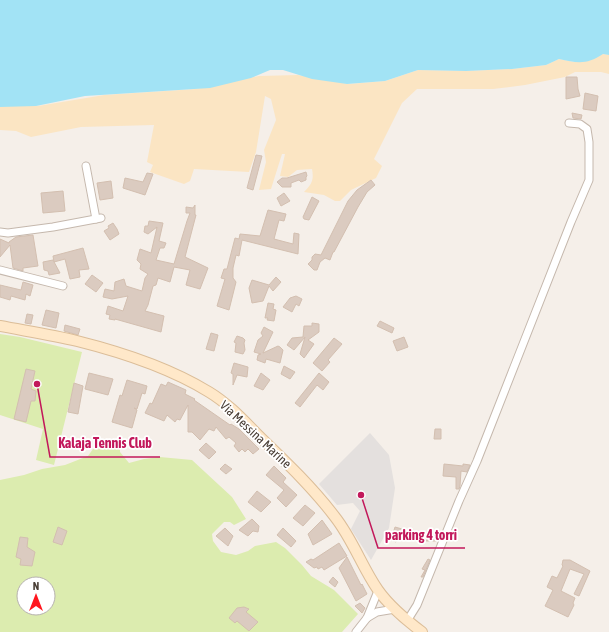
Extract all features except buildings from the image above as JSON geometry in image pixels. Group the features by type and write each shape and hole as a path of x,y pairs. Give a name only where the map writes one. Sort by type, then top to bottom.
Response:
{"main road":[{"name":"Via Messina Marine","path":"0,326 77,341 118,353 165,370 210,392 241,416 258,435 303,479 335,517 347,535 378,591 407,621 422,632"}],"street":[{"path":"407,621 417,605 459,501 477,462 571,222 589,180 589,142 587,129 580,124 569,123"},
{"path":"0,232 8,233 53,227 98,218 86,166"},
{"path":"0,270 63,286"},
{"path":"356,632 367,618 378,591"},
{"path":"367,618 377,612 395,609"}],"green space":[{"path":"0,334 20,337 82,352 54,465 36,460 43,429 0,415"},
{"path":"106,443 120,444 120,452 129,463 160,457 192,460 232,497 246,519 234,525 230,522 224,522 212,534 213,541 221,552 236,555 248,551 255,546 276,542 285,548 311,576 334,590 358,614 342,632 0,632 0,480 24,475 42,469 65,465 88,456 93,449"}],"sand":[{"path":"603,54 609,55 609,74 601,72 575,72 565,77 525,85 493,89 417,89 402,103 374,159 382,166 376,178 351,190 340,201 335,201 324,195 304,192 312,182 312,169 297,170 288,177 280,176 285,154 282,154 271,189 259,190 266,162 264,150 276,120 271,99 265,96 256,152 249,172 194,169 190,181 184,184 150,172 153,165 147,162 154,125 81,127 31,137 16,131 0,130 0,105 38,106 104,95 196,89 259,76 298,75 349,84 385,81 418,70 466,71 512,69 546,65 559,59 574,62"}],"shaded area":[{"path":"370,433 389,455 395,488 389,528 371,560 351,529 360,511 353,503 337,505 319,484"}],"water":[{"path":"0,0 609,0 609,55 603,54 592,60 582,62 559,59 546,65 512,69 466,71 418,70 385,81 347,84 312,79 283,70 270,70 251,78 210,88 85,96 36,106 0,107"}],"place":[{"name":"Kalaja Tennis Club","path":"37,384"},
{"name":"parking 4 torri","path":"361,495"}]}
